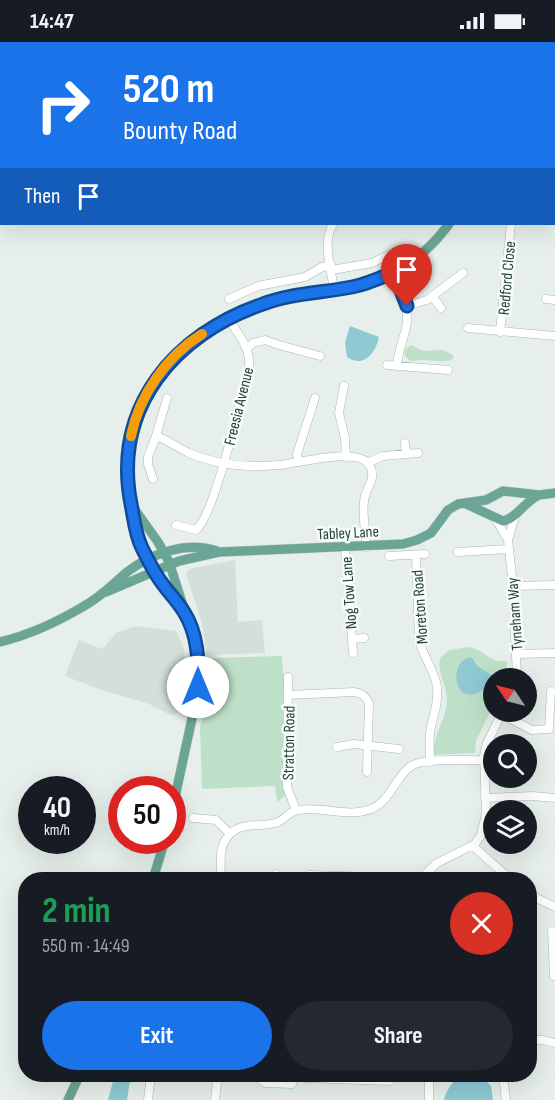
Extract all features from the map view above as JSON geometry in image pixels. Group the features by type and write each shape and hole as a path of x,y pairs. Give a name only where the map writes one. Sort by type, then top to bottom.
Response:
{"main road":[{"path":"184,612 155,571 139,540 127,483 134,424 142,401 152,385 170,362 194,339 228,318 279,298 364,284 394,272 425,251 448,225"},
{"name":"Tabley Lane","path":"106,592 195,556 219,552 345,548 417,540 431,533 453,506 491,498 503,490 539,495 555,493"},
{"path":"464,503 503,521 517,513 518,500 512,493"},
{"name":"Tabley Lane","path":"517,513 528,501 539,495"},
{"path":"491,498 489,507 494,517"},
{"path":"131,505 170,565 195,643 199,675 180,776"},
{"name":"Tabley Lane","path":"0,642 47,625 84,607 148,559 194,546 219,552"},
{"path":"155,872 161,854"},
{"path":"68,1100 76,1082"}],"street":[{"path":"329,225 328,242 334,289"},
{"name":"Redford Close","path":"501,332 511,225"},
{"path":"229,299 258,286 305,277 322,267 372,263 397,251"},
{"path":"394,272 407,306 406,329 398,350 397,366"},
{"path":"407,306 432,296 463,273"},
{"path":"432,296 441,308"},
{"path":"546,299 555,300"},
{"name":"Freesia Avenue","path":"224,463 250,357 228,318"},
{"path":"468,328 555,336"},
{"name":"Freesia Avenue","path":"247,349 253,343 265,340 320,356"},
{"path":"387,365 448,370"},
{"path":"344,386 339,412 345,438 346,457 359,457 368,463 373,477 364,501 366,546"},
{"path":"153,479 148,457 167,398"},
{"path":"300,461 297,454 315,398"},
{"name":"Freesia Avenue","path":"156,436 200,458 237,467 274,466 346,457"},
{"path":"405,443 406,454"},
{"path":"368,463 383,456 418,453"},
{"path":"176,525 196,530 199,528 216,491 224,463"},
{"name":"Tyneham Way","path":"507,540 517,513"},
{"name":"Tyneham Way","path":"494,517 507,540 513,586 517,668"},
{"name":"Nog Tow Lane","path":"345,548 353,653"},
{"path":"458,552 508,549"},
{"name":"Moreton Road","path":"388,556 425,554"},
{"name":"Moreton Road","path":"416,555 420,647 432,670 437,688 437,710 430,737 430,762"},
{"path":"513,586 555,585"},
{"name":"Nog Tow Lane","path":"352,639 364,638"},
{"path":"517,654 555,653"},
{"path":"288,677 288,695"},
{"path":"519,722 532,730 552,729 551,691"},
{"name":"Stratton Road","path":"296,810 287,787 288,695 362,693 369,703 367,772"},
{"path":"337,747 366,745 399,749"},
{"path":"220,872 222,847 230,834 242,826 274,824 296,810 357,812 373,808 386,798 411,767 430,762 483,760"},
{"path":"427,872 437,863 473,846 478,841 484,826 485,788"},
{"path":"485,798 532,796 555,798"},
{"path":"193,818 216,820 230,834"},
{"path":"473,846 502,872"},
{"path":"537,898 555,907"},
{"path":"552,931 554,976"},
{"path":"537,1040 555,1043"},
{"path":"148,1100 150,1082"},
{"path":"215,1100 217,1082"},
{"path":"264,1082 292,1084"},
{"path":"429,1082 429,1100"},
{"path":"503,1082 506,1100"}],"shaded area":[{"path":"235,560 238,622 262,620 265,653 207,655 201,620 186,574 189,569"},
{"path":"136,626 176,631 184,648 185,667 180,710 173,716 149,704 65,676 79,640 102,649 116,633"}],"green space":[{"path":"411,345 423,351 443,350 453,355 453,359 410,361 405,356 404,350"},
{"path":"469,647 495,660 507,661 507,668 483,668 483,722 485,722 476,741 475,753 434,755 435,740 447,700 439,664 440,658 449,650"},
{"path":"282,656 283,674 287,677 287,794 277,802 275,786 202,789 200,727 210,694 213,658"}],"water":[{"path":"350,326 379,337 372,353 364,360 353,360 347,357 345,343"},
{"path":"470,657 483,670 483,690 471,695 464,693 457,682 458,667"},
{"path":"113,1082 130,1082 127,1100 108,1100"},
{"path":"454,1082 487,1082 491,1086 493,1100 444,1100"}],"slow traffic":[{"path":"131,436 137,412 152,385 170,362 202,334"}],"route":[{"path":"198,687 197,649 190,625 184,612 161,582 142,549 134,521 127,483 128,461 131,436 142,401 170,362 194,339 228,318 262,304 293,295 364,284 394,272 407,306"}]}
